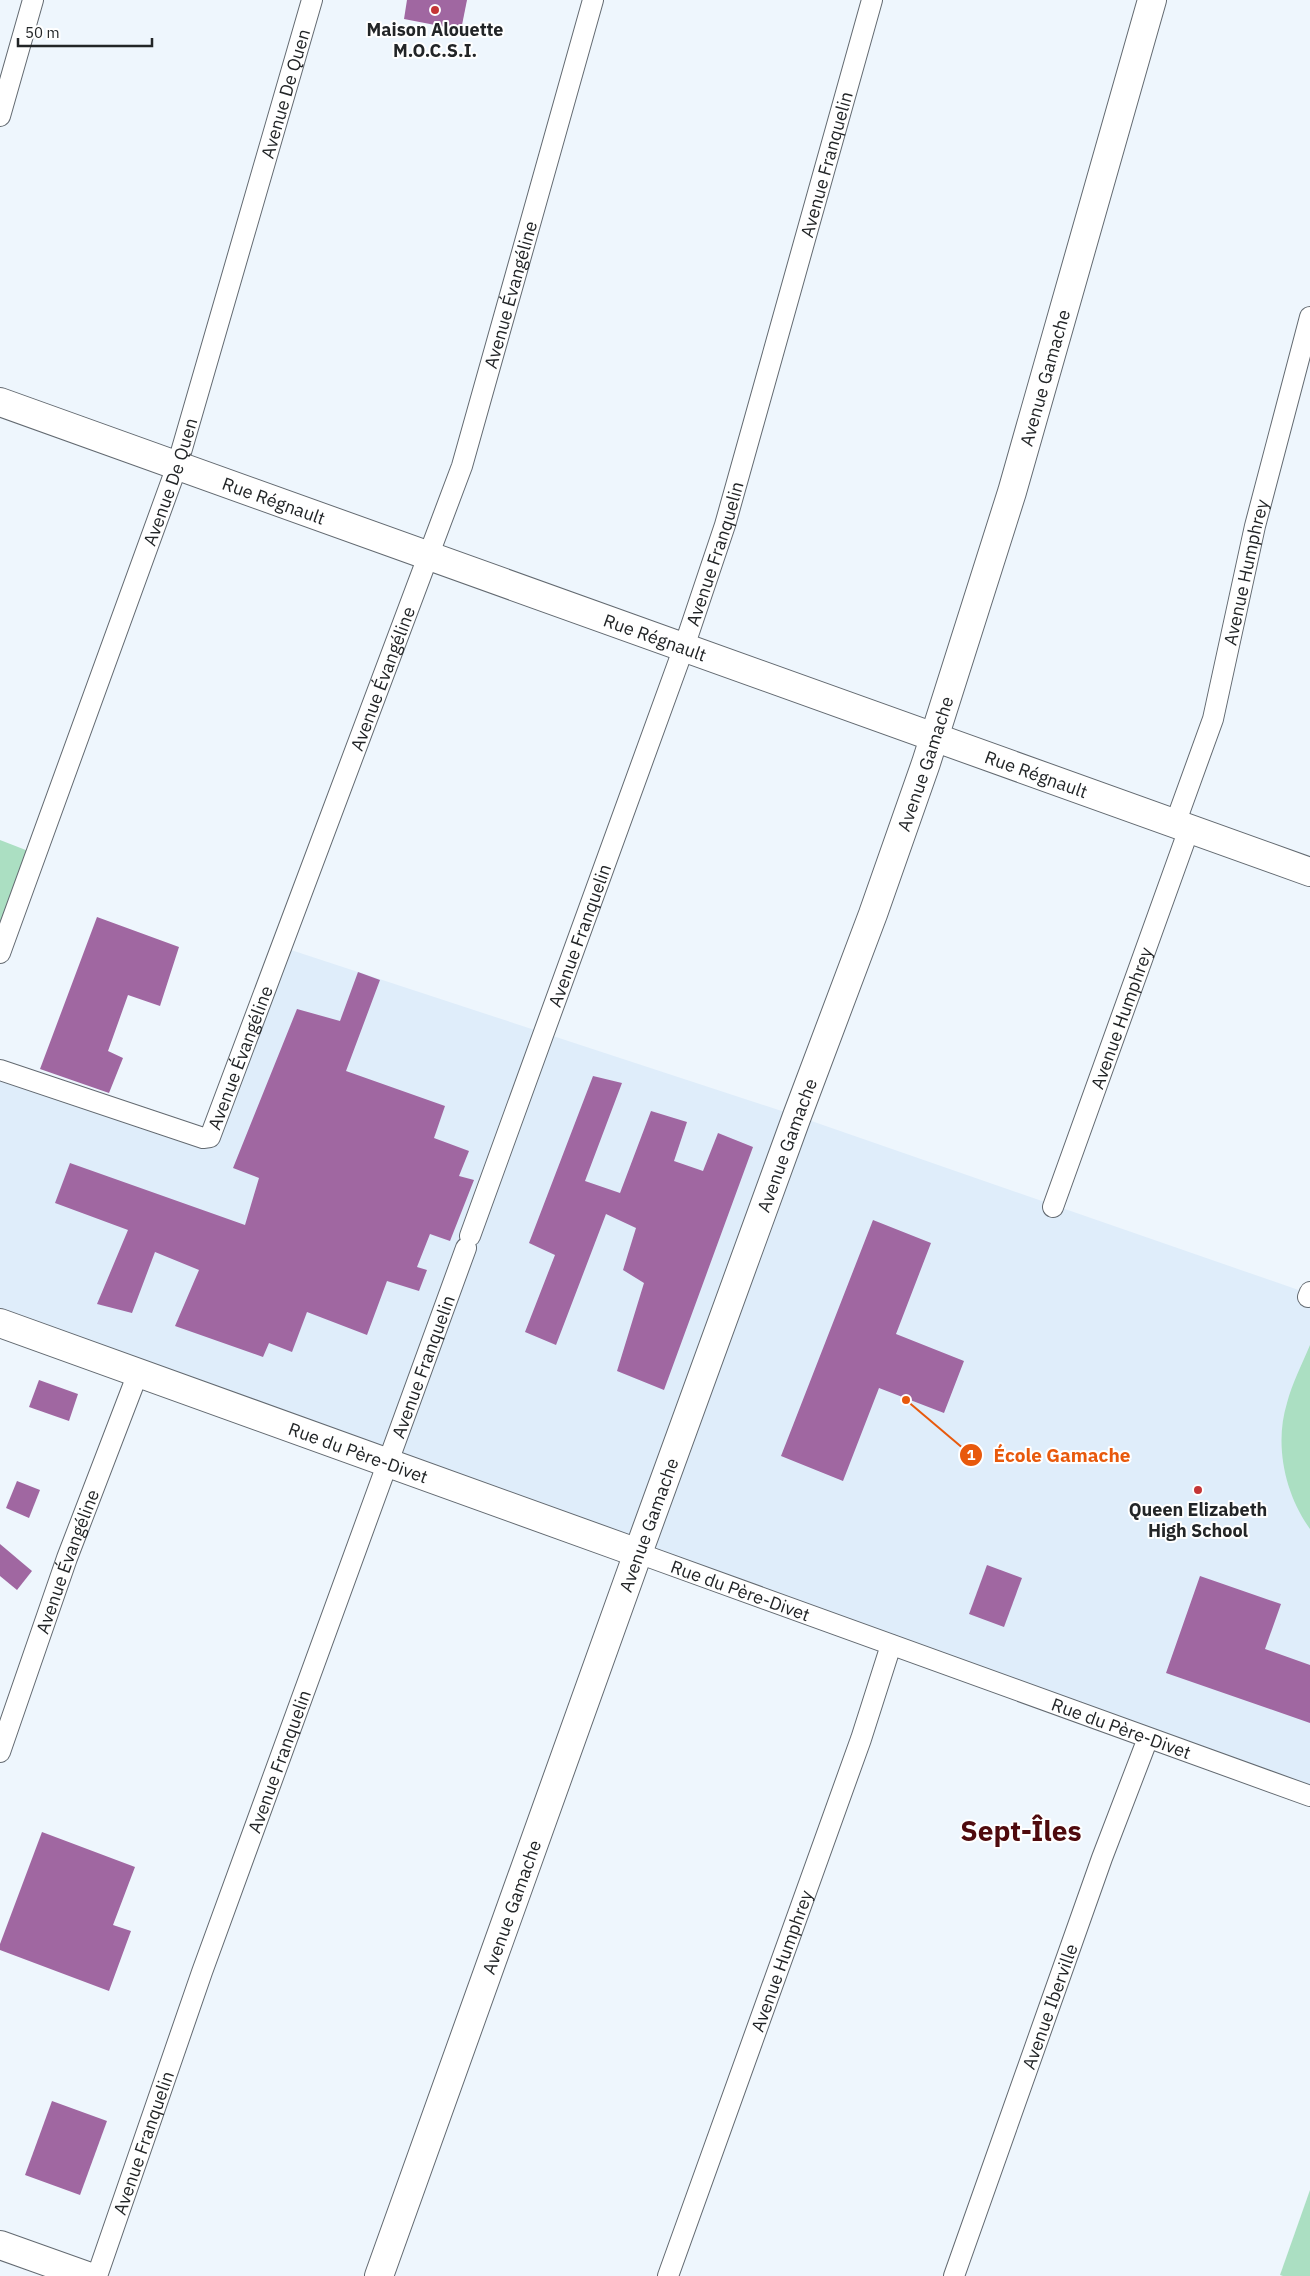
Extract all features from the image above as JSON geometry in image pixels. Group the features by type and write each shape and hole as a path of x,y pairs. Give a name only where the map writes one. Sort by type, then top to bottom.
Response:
{"street":[{"path":"0,116 33,0"},
{"name":"Avenue De Quen","path":"0,953 177,466 312,0"},
{"name":"Avenue Évangéline","path":"0,1070 201,1137 210,1137 462,466 593,0"},
{"name":"Avenue Franquelin","path":"97,2276 202,1972 684,648 725,525 872,0"},
{"name":"Avenue Gamache","path":"379,2276 638,1553 797,1116 873,914 934,737 1012,492 1152,0"},
{"name":"Avenue Humphrey","path":"1052,1206 1182,826 1213,719 1255,526 1310,317"},
{"name":"Rue Régnault","path":"0,402 1310,872"},
{"name":"Rue du Père-Divet","path":"0,1323 1310,1796"},
{"name":"Avenue Évangéline","path":"0,1752 67,1558 138,1373"},
{"name":"Avenue Humphrey","path":"668,2276 862,1739 891,1645"},
{"name":"Avenue Iberville","path":"954,2276 1099,1868 1148,1738"},
{"path":"0,2244 88,2276"}],"shaded area":[{"path":"291,950 797,1116 1310,1294 1310,1794 0,1323 0,1070 210,1137"}],"green space":[{"path":"0,840 36,854 0,942"},
{"path":"1310,1345 1310,1529 1301,1515 1288,1485 1284,1469 1282,1435 1283,1419 1289,1396"},
{"path":"1310,2190 1310,2276 1280,2275"}],"building":[{"name":"Maison Alouette M.O.C.S.I.","path":"407,0 467,0 461,30 404,19"},
{"path":"97,917 179,947 160,1006 128,995 108,1051 123,1058 109,1093 40,1069"},
{"path":"358,972 380,980 346,1071 445,1106 434,1138 469,1151 459,1176 474,1180 450,1241 430,1234 417,1267 427,1270 419,1291 387,1281 367,1335 307,1312 292,1352 269,1343 263,1357 175,1326 199,1270 155,1252 132,1313 97,1304 128,1230 55,1203 70,1163 245,1225 259,1178 233,1168 297,1009 340,1021"},
{"path":"593,1076 622,1083 585,1181 620,1193 651,1111 687,1122 674,1161 703,1171 718,1133 753,1147 664,1390 617,1371 644,1283 623,1270 636,1228 606,1214 556,1345 525,1332 555,1255 529,1243"},
{"path":"873,1220 931,1243 896,1334 964,1361 944,1413 879,1388 843,1481 781,1456"},
{"path":"39,1380 78,1394 69,1421 29,1407"},
{"path":"17,1481 40,1490 29,1518 6,1508"},
{"path":"0,1544 32,1571 17,1590 0,1576"},
{"path":"987,1565 1022,1578 1004,1627 969,1614"},
{"path":"1200,1576 1281,1604 1265,1649 1310,1665 1310,1723 1166,1673"},
{"path":"42,1832 135,1867 113,1925 131,1931 109,1991 0,1950 0,1944"},
{"path":"52,2101 107,2121 80,2195 25,2175"}],"place":[{"name":"Maison Alouette M.O.C.S.I.","path":"435,10"},
{"name":"École Gamache","path":"906,1400"},
{"name":"Queen Elizabeth High School","path":"1198,1490"}],"district":[{"name":"Sept-Îles","path":"1021,1830"}]}
